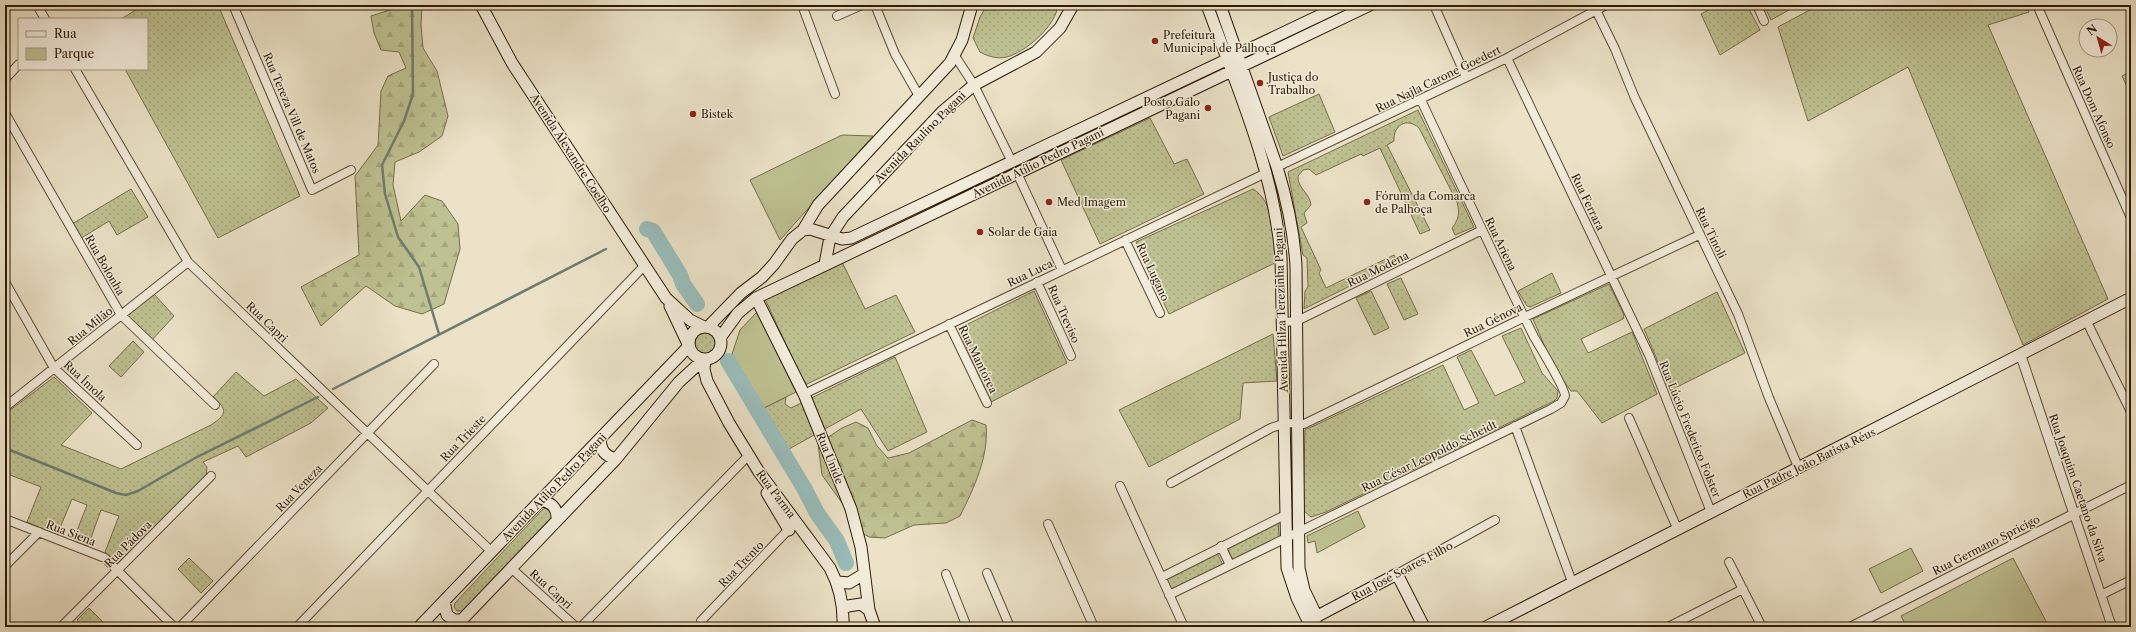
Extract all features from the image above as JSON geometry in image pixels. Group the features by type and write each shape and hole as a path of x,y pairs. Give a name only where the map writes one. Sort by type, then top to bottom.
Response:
{"main road":[{"name":"Avenida Alexandre Coelho","path":"481,5 512,63 666,298 688,346"},
{"path":"704,360 694,356 688,346 689,339 694,330 706,327 741,292 762,277 774,264 792,239 803,230 818,205 955,56 962,40 972,5"},
{"name":"Avenida Raulino Pagani","path":"830,237 854,205 942,112 974,85 1036,52 1060,28 1073,5"},
{"name":"Avenida Hilza Terezinha Pagani","path":"1207,5 1266,173 1277,218 1281,257 1282,322 1299,531 1301,580 1312,622"},
{"name":"Avenida Hilza Terezinha Pagani","path":"1220,5 1277,167 1288,209 1294,241 1297,321 1287,514 1287,564 1290,579 1312,622"},
{"name":"Avenida Atílio Pedro Pagani","path":"803,230 810,229 830,237 842,239 851,238 1342,5"},
{"name":"Avenida Atílio Pedro Pagani","path":"720,338 738,313 756,298 1370,5"},
{"path":"1266,173 1277,167"},
{"path":"825,264 830,237"},
{"path":"1282,299 1297,297"},
{"name":"Avenida Alexandre Coelho","path":"666,298 690,320 706,327"},
{"name":"Rua Unide","path":"756,298 804,394 851,509 861,547 869,610 875,627"},
{"name":"Rua Padre João Batista Réus","path":"1486,627 1677,528 1799,469 2021,356 2131,298"},
{"path":"444,601 444,610 449,618 458,624 616,460 679,382 704,360 717,354 720,348 720,338 716,331 706,327"},
{"name":"Avenida Atílio Pedro Pagani","path":"419,627 688,346"},
{"name":"Rua Parma","path":"704,360 707,380 748,456 793,526 830,568 838,582 843,609 843,627"},
{"path":"600,439 600,446 604,453 609,458 616,460"},
{"path":"541,500 553,504 556,509 557,520"},
{"path":"838,582 849,583 864,574"},
{"path":"1397,574 1424,627"},
{"name":"Rua José Soares Filho","path":"1312,622 1397,574"},
{"path":"843,609 848,606 861,604 869,610"}],"street":[{"path":"37,5 44,18"},
{"name":"Rua Tereza Vill de Matos","path":"234,5 312,190 351,170"},
{"path":"802,5 835,94"},
{"path":"837,16 862,5"},
{"path":"876,5 895,54 919,96"},
{"path":"1434,5 1466,77"},
{"name":"Rua Najla Carone Goedert","path":"1277,167 1507,58 1606,5"},
{"path":"1757,5 1764,21"},
{"name":"Rua Dom Afonso","path":"2037,5 2131,218"},
{"name":"Rua Tínoli","path":"1596,10 1615,49 1634,96 1738,314 1769,398 1799,469"},
{"path":"955,56 974,85 1012,162"},
{"name":"Rua Ferrara","path":"1507,58 1649,355"},
{"path":"5,79 18,65"},
{"name":"Rua Capri","path":"76,70 188,262 492,552"},
{"name":"Rua Ariena","path":"1421,100 1524,317 1549,366 1564,389 1565,396"},
{"name":"Rua Bolonha","path":"5,113 121,315 215,405"},
{"path":"1017,173 1062,270"},
{"name":"Rua Luca","path":"804,394 1266,173"},
{"name":"Rua Modena","path":"1282,322 1297,321 1482,230"},
{"name":"Rua Gênova","path":"1171,483 1271,428 1291,424 1304,424 1524,317 1699,235"},
{"name":"Rua Lugano","path":"1125,240 1160,313"},
{"name":"Rua Milão","path":"5,407 188,262"},
{"name":"Rua Trieste","path":"297,627 645,265"},
{"name":"Rua Ímola","path":"5,282 54,368 137,445"},
{"name":"Rua Treviso","path":"1037,282 1071,356"},
{"path":"2087,322 2131,412"},
{"name":"Rua Mantórea","path":"949,324 987,402"},
{"name":"Rua Lúcio Frederico Folster","path":"1649,355 1711,512"},
{"name":"Rua Joaquim Caetano da Silva","path":"2021,356 2112,627"},
{"name":"Rua Veneza","path":"180,627 434,364"},
{"name":"Rua César Leopoldo Scheidt","path":"1169,595 1287,536 1551,410 1560,404 1565,396"},
{"path":"1629,418 1677,528"},
{"path":"1515,426 1572,582"},
{"path":"581,627 748,456"},
{"name":"Rua Pádova","path":"62,627 211,476"},
{"name":"Rua Germano Spricigo","path":"1851,627 2131,485"},
{"path":"1120,486 1184,627"},
{"path":"1162,577 1287,514"},
{"name":"Rua Siena","path":"5,519 105,558 174,627"},
{"name":"Rua José Soares Filho","path":"1397,574 1495,520"},
{"path":"1048,524 1094,627"},
{"name":"Rua Trento","path":"701,622 793,526"},
{"path":"5,566 39,532"},
{"path":"1221,546 1230,565"},
{"path":"1729,562 1762,627"},
{"name":"Rua Capri","path":"511,568 576,627"},
{"path":"988,573 1010,627"},
{"path":"946,574 967,627"},
{"path":"2101,595 2131,580"},
{"path":"1668,627 1743,589"}],"green space":[{"path":"144,5 218,5 300,196 218,238 126,70 148,70 148,18 123,18"},
{"path":"390,5 422,5 421,25 423,48 437,71 448,116 442,136 419,152 395,162 393,185 401,221 425,195 442,201 458,224 460,249 444,304 422,314 395,306 366,286 321,326 301,287 359,255 355,176 378,145 381,91 388,76 406,68 399,52 381,50 374,33 371,16 390,10"},
{"path":"987,5 1058,5 1056,13 1047,28 1033,42 1017,53 998,58 991,57 980,52 973,38 980,17"},
{"path":"1718,5 1747,5 1760,30 1720,55 1701,14"},
{"path":"1764,5 1798,5 1771,20"},
{"path":"1819,5 2025,5 2029,12 1988,25 2108,299 2023,345 1908,67 1808,121 1778,27"},
{"path":"2131,71 2131,95 2122,76"},
{"path":"1319,94 1335,132 1283,156 1269,117"},
{"path":"1418,110 1474,227 1455,235 1452,228 1458,216 1457,202 1419,128 1410,123 1402,124 1398,127 1394,135 1394,141 1387,145 1430,230 1420,234 1380,148 1363,156 1361,154 1316,175 1309,169 1303,170 1298,176 1298,180 1311,205 1304,213 1307,223 1301,227 1321,270 1319,273 1326,288 1394,255 1398,262 1304,309 1305,291 1308,287 1307,258 1303,255 1288,172"},
{"path":"1150,118 1174,164 1187,159 1204,194 1100,244 1061,160"},
{"path":"842,135 873,136 780,240 750,180"},
{"path":"131,189 148,217 117,235 109,221 80,239 72,224"},
{"path":"1253,189 1266,203 1269,212 1274,232 1277,262 1169,314 1136,242"},
{"path":"842,262 865,309 896,295 915,332 805,385 765,299"},
{"path":"1552,273 1561,293 1530,307 1527,306 1518,291"},
{"path":"1401,278 1418,314 1404,320 1387,284"},
{"path":"1609,284 1624,315 1623,319 1581,339 1588,353 1632,332 1657,394 1602,423 1577,391 1571,391 1554,368 1533,319"},
{"path":"1034,291 1067,363 991,402 958,329"},
{"path":"1371,291 1389,328 1374,335 1356,298"},
{"path":"1717,292 1745,353 1667,392 1656,357 1644,329"},
{"path":"154,294 174,316 151,341 126,316"},
{"path":"757,312 796,392 764,408 732,354 740,330"},
{"path":"1521,328 1542,373 1558,391 1557,398 1554,401 1326,512 1311,517 1303,510 1305,430 1443,365 1464,410 1479,403 1457,357 1471,350 1495,396 1525,382 1502,336"},
{"path":"706,332 714,335 717,343 714,351 706,354 698,351 695,343 698,335"},
{"path":"1273,334 1277,381 1243,383 1240,419 1149,467 1119,410"},
{"path":"133,341 144,352 121,377 109,366"},
{"path":"895,357 927,432 888,451 861,409 789,449 764,408 786,397 785,404 791,408"},
{"path":"236,372 264,396 296,379 328,408 311,423 246,457 238,446 203,462 207,467 206,476 117,563 105,552 119,516 101,510 88,546 73,541 87,505 72,499 57,535 27,522 41,487 5,473 5,414 54,377 92,413 61,445 121,469 211,425 220,418 224,412 223,409 213,397"},
{"path":"972,420 986,425 985,448 983,460 975,483 960,516 946,523 914,525 885,538 869,537 855,529 850,514 822,475 818,444 842,428 856,422 868,428 877,446 888,458 909,453"},
{"path":"547,508 551,510 552,517 464,611 457,611 454,607 455,603 543,509"},
{"path":"1358,511 1365,527 1317,553 1315,541 1308,543 1307,536"},
{"path":"1278,522 1279,537 1233,560 1227,548"},
{"path":"1911,548 1923,571 1881,593 1869,569"},
{"path":"1217,553 1223,565 1172,591 1166,578"},
{"path":"189,558 213,581 201,593 178,569"},
{"path":"2013,558 2049,627 1907,627 1901,616"},
{"path":"89,608 108,627 84,627 77,620"}],"waterway":[{"path":"412,5 413,94 404,121 382,165 385,194 398,237 419,267 439,334"},
{"path":"647,229 653,231 680,275 683,284 697,304"},
{"path":"333,389 606,249"},
{"path":"728,361 804,488 817,513 837,541 846,563"},
{"path":"5,448 116,493 126,495 138,491 195,458 318,397"}],"place":[{"name":"Prefeitura Municipal de Palhoça","path":"1155,41"},
{"name":"Justiça do Trabalho","path":"1260,83"},
{"name":"Posto Galo Pagani","path":"1208,108"},
{"name":"Bistek","path":"693,114"},
{"name":"Med Imagem","path":"1049,202"},
{"name":"Fórum da Comarca de Palhoça","path":"1367,202"},
{"name":"Solar de Gaia","path":"980,232"}]}
